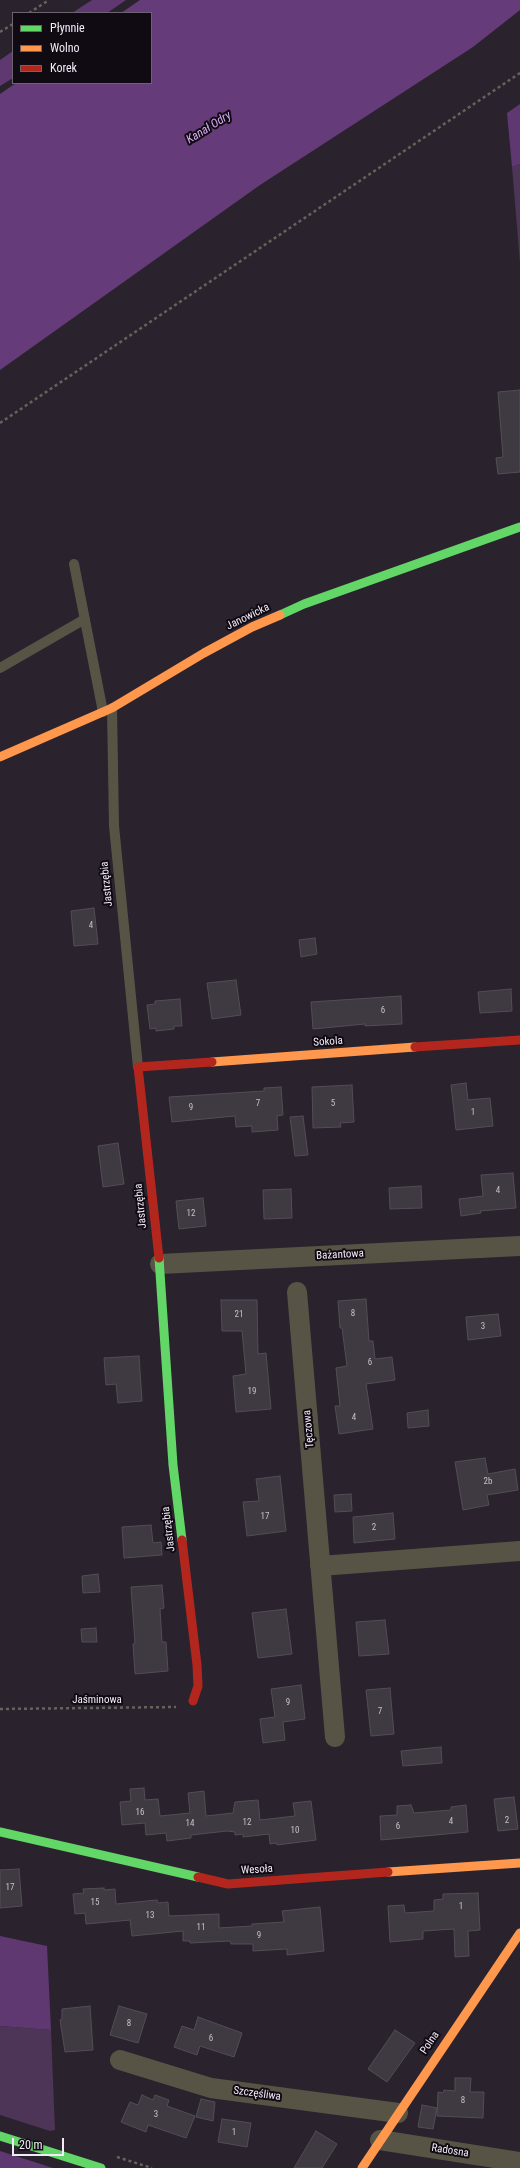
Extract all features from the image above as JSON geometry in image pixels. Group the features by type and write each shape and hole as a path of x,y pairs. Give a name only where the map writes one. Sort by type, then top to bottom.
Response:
{"street":[{"name":"Janowicka","path":"0,757 108,710 204,653 252,627 304,604 520,527"},
{"name":"Sokola","path":"138,1067 520,1040"},
{"name":"Jastrzębia","path":"138,1067 160,1264 173,1465 198,1679 198,1686 193,1701"},
{"name":"Bażantowa","path":"160,1264 520,1246"},
{"name":"Tęczowa","path":"297,1292 335,1737"},
{"path":"320,1566 520,1551"},
{"name":"Wesoła","path":"0,1832 228,1884 520,1863"},
{"name":"Polna","path":"362,2168 520,1933"},
{"name":"Szczęśliwa","path":"120,2060 211,2088 398,2113"},
{"path":"0,2136 101,2168"},
{"name":"Radosna","path":"380,2140 520,2162"}],"lane":[{"name":"Jastrzębia","path":"74,564 85,619 108,710 114,826 138,1067"},
{"path":"0,668 85,619"}],"path":[{"path":"31,12 49,0"},
{"path":"0,32 12,25"},
{"path":"0,423 520,73"},
{"name":"Jaśminowa","path":"0,1708 173,1708 193,1701"}],"shaded area":[{"path":"92,0 126,0 108,12 74,12"},
{"path":"12,52 12,79 0,86 0,60"},
{"path":"520,104 520,164 512,167 507,113"},
{"path":"520,164 520,263 512,167"},
{"path":"0,1936 47,1946 51,2030 0,2026"},
{"path":"0,2026 51,2030 55,2130 50,2131 0,2115"},
{"path":"0,2151 53,2168 0,2168"}],"water":[{"name":"Kanał Odry","path":"140,0 520,0 520,10 473,47 260,185 0,370 0,94 15,84 152,84 152,12 122,12"}],"building":[{"path":"520,390 520,472 498,474 496,458 503,457 498,392"},
{"path":"94,908 98,944 74,946 71,911"},
{"path":"315,938 317,954 301,957 299,940"},
{"path":"236,980 241,1015 212,1019 207,983"},
{"path":"511,989 512,1011 480,1013 478,992"},
{"path":"401,996 402,1024 365,1026 365,1024 313,1029 311,1002"},
{"path":"180,999 182,1026 174,1026 174,1029 156,1031 156,1028 150,1029 147,1005 155,1004 155,1001"},
{"path":"466,1083 468,1100 490,1098 493,1126 456,1130 451,1085"},
{"path":"352,1085 354,1122 340,1123 341,1127 313,1128 312,1087"},
{"path":"281,1087 283,1115 277,1116 278,1130 252,1132 252,1126 236,1127 235,1116 172,1122 169,1097 264,1091 264,1088"},
{"path":"303,1116 308,1155 295,1156 290,1117"},
{"path":"118,1143 124,1184 103,1187 98,1146"},
{"path":"513,1173 516,1208 480,1211 481,1213 461,1216 459,1199 483,1196 481,1175"},
{"path":"421,1186 422,1208 390,1209 389,1188"},
{"path":"291,1189 292,1218 264,1219 263,1190"},
{"path":"203,1198 206,1226 179,1229 176,1201"},
{"path":"366,1299 369,1341 373,1341 375,1359 392,1357 395,1380 366,1384 373,1429 339,1434 335,1406 340,1406 336,1368 347,1366 342,1328 340,1328 338,1301"},
{"path":"221,1300 257,1300 258,1354 266,1353 271,1409 236,1412 233,1376 246,1374 242,1331 222,1331"},
{"path":"498,1314 501,1336 468,1340 466,1317"},
{"path":"139,1356 142,1401 118,1403 116,1384 106,1385 104,1358"},
{"path":"428,1410 429,1426 408,1428 407,1413"},
{"path":"485,1458 488,1474 515,1469 518,1490 487,1495 489,1505 463,1510 455,1462"},
{"path":"280,1476 286,1531 247,1536 243,1502 259,1501 256,1479"},
{"path":"351,1494 352,1511 335,1512 334,1495"},
{"path":"393,1513 395,1539 354,1543 353,1517"},
{"path":"151,1525 153,1543 161,1542 162,1555 124,1558 122,1527"},
{"path":"98,1574 100,1592 83,1593 82,1576"},
{"path":"162,1585 164,1608 160,1609 162,1642 166,1642 168,1671 135,1674 133,1644 135,1643 131,1587"},
{"path":"286,1609 292,1654 258,1658 252,1613"},
{"path":"385,1620 389,1654 359,1656 356,1622"},
{"path":"96,1628 97,1642 82,1642 81,1629"},
{"path":"301,1685 305,1719 283,1722 285,1740 263,1743 260,1719 275,1717 271,1689"},
{"path":"390,1688 394,1734 371,1736 366,1690"},
{"path":"441,1747 442,1763 403,1766 401,1751"},
{"path":"144,1788 145,1800 158,1799 160,1816 190,1813 188,1793 204,1791 206,1816 233,1813 235,1802 258,1800 260,1820 295,1816 293,1803 311,1801 316,1840 277,1845 277,1843 270,1844 269,1834 243,1837 243,1834 235,1835 235,1832 227,1831 191,1835 191,1838 167,1841 166,1833 146,1835 145,1823 122,1825 120,1802 131,1801 130,1789"},
{"path":"514,1797 518,1829 498,1831 494,1799"},
{"path":"411,1805 414,1813 451,1810 451,1807 466,1805 468,1832 381,1840 380,1816 397,1815 397,1806"},
{"path":"19,1869 22,1906 0,1908 0,1870"},
{"path":"104,1888 104,1890 115,1889 116,1904 157,1900 158,1903 168,1902 169,1916 219,1914 219,1928 284,1922 282,1911 320,1907 324,1951 287,1955 287,1949 253,1951 253,1944 231,1944 230,1941 190,1943 190,1941 183,1941 183,1931 132,1936 130,1920 86,1924 85,1913 75,1914 73,1894 84,1893 83,1889"},
{"path":"478,1893 480,1930 468,1931 469,1956 455,1957 454,1929 423,1931 423,1939 390,1942 388,1906 404,1905 405,1913 434,1911 434,1900 443,1899 443,1894"},
{"path":"90,2006 93,2050 65,2052 60,2020 62,2019 62,2009"},
{"path":"119,2006 147,2014 138,2043 110,2035"},
{"path":"198,2017 242,2033 234,2057 200,2046 197,2055 174,2047 182,2026 194,2030"},
{"path":"395,2030 415,2043 387,2082 368,2069"},
{"path":"455,2078 471,2078 470,2092 484,2092 483,2118 437,2116 438,2092 443,2093 444,2090 455,2091"},
{"path":"142,2095 153,2100 155,2095 169,2100 167,2106 195,2116 186,2138 148,2125 146,2132 121,2122 130,2102 138,2105"},
{"path":"201,2099 215,2102 213,2121 196,2117"},
{"path":"422,2105 437,2108 433,2129 418,2127"},
{"path":"222,2119 251,2123 247,2147 218,2142"},
{"path":"316,2131 337,2144 322,2168 294,2168"}],"traffic: fast":[{"path":"280,615 304,604 520,527"},
{"path":"159,1258 173,1465 182,1540"},
{"path":"0,1832 198,1877"},
{"path":"0,2136 101,2168"}],"traffic: slow":[{"path":"0,757 112,708 204,653 252,627 280,615"},
{"path":"212,1062 415,1047"},
{"path":"388,1872 520,1863"},
{"path":"362,2168 520,1933"}],"traffic: jam":[{"path":"415,1047 520,1040"},
{"path":"159,1258 138,1067 212,1062"},
{"path":"182,1540 197,1665 198,1686 193,1701"},
{"path":"198,1877 228,1884 388,1872"}]}
